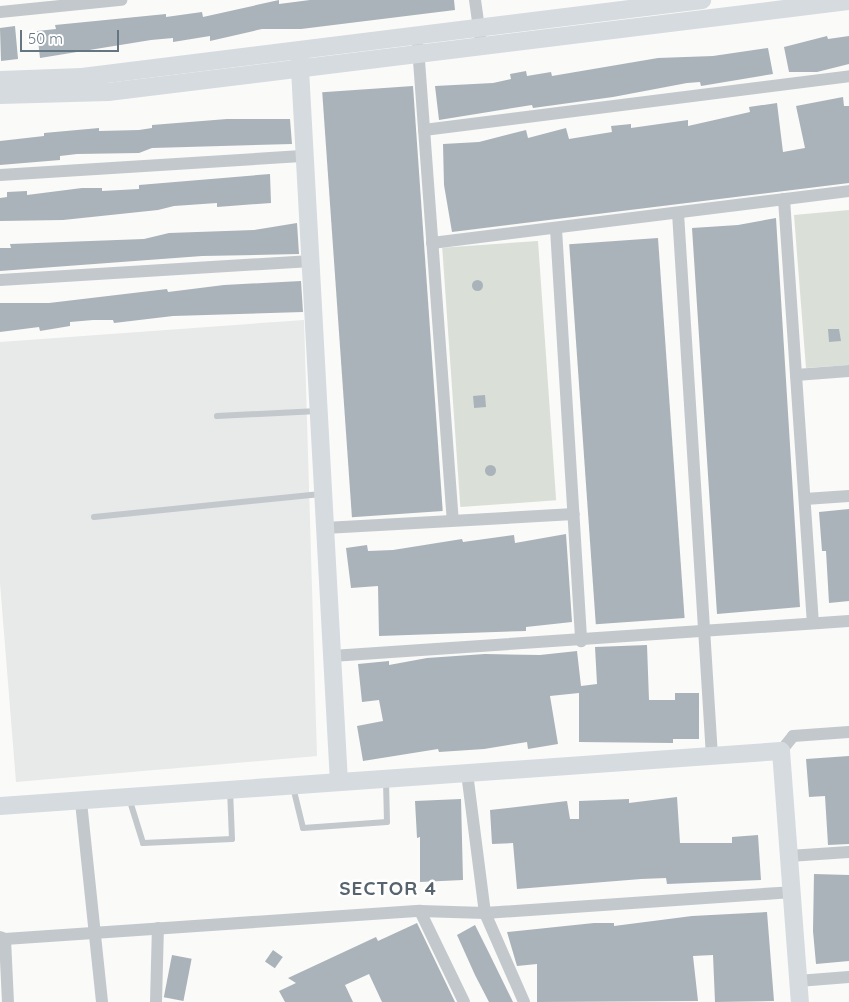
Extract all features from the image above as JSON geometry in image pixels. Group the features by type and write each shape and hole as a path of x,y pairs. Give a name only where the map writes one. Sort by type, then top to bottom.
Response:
{"street":[{"path":"0,12 121,0"},
{"path":"475,0 481,46"},
{"path":"0,95 108,92 300,60 417,45 479,28 702,0"},
{"path":"417,45 481,46 849,1"},
{"path":"417,45 453,520"},
{"path":"0,80 82,77 300,60"},
{"path":"300,60 339,782"},
{"path":"424,130 849,76"},
{"path":"0,175 305,156"},
{"path":"432,243 849,191"},
{"path":"784,199 813,623"},
{"path":"678,213 712,756"},
{"path":"556,229 581,641"},
{"path":"0,280 311,261"},
{"path":"796,375 849,371"},
{"path":"805,498 849,496"},
{"path":"325,528 574,514"},
{"path":"332,656 581,641 849,621"},
{"path":"800,1002 781,751 793,736 849,732"},
{"path":"0,806 81,802 293,785 781,751"},
{"path":"467,773 484,913 524,1002"},
{"path":"81,802 102,1002"},
{"path":"789,856 849,852"},
{"path":"8,1002 2,938 420,910 484,913 791,892"},
{"path":"420,910 464,1002"},
{"path":"156,1002 158,928"},
{"path":"798,981 849,977"}],"lane":[{"path":"217,416 319,411"},
{"path":"94,516 324,494"},
{"path":"293,785 303,828 387,822 386,779"},
{"path":"129,798 143,843 232,838 230,790"}],"shaded area":[{"path":"849,210 849,365 806,368 794,215"},
{"path":"538,241 556,500 460,507 442,248"},
{"path":"304,320 317,756 16,782 0,583 0,342"}],"building":[{"path":"279,0 279,4 310,0 454,0 455,10 301,29 262,29 210,41 210,36 173,42 173,38 151,40 40,58 37,31 56,29 55,25 166,14 166,17 202,12 203,17"},
{"path":"15,26 18,59 1,61 0,28"},
{"path":"827,36 828,39 849,36 849,64 817,72 789,72 784,47"},
{"path":"768,48 773,74 701,86 700,82 687,83 613,97 533,108 532,105 439,120 435,86 493,83 511,79 510,74 526,71 527,76 551,72 552,76 658,58 713,56"},
{"path":"413,86 443,511 352,517 322,92"},
{"path":"843,97 844,106 849,106 849,183 452,232 444,185 443,144 479,142 526,130 528,138 566,128 569,139 612,132 611,126 631,124 631,128 688,120 688,126 750,112 749,107 777,103 783,152 805,148 796,106"},
{"path":"227,119 290,119 292,144 152,148 139,153 77,154 60,156 60,160 0,165 0,141 44,136 44,133 99,128 99,131 139,130 152,128 152,125"},
{"path":"270,174 271,203 217,207 217,203 174,206 158,210 63,220 0,221 0,198 7,197 7,192 27,191 27,195 82,188 102,188 102,191 139,189 139,185"},
{"path":"776,218 800,607 717,614 692,228 738,225"},
{"path":"297,223 299,254 202,256 0,271 0,248 11,248 10,244 144,239 169,233 254,230"},
{"path":"658,238 685,618 596,624 569,244"},
{"path":"475,280 479,280 482,285 481,289 475,290 472,287 472,283"},
{"path":"301,281 303,312 173,316 114,323 113,320 93,320 70,322 70,326 40,331 39,327 0,332 0,303 49,303 167,289 168,292 224,285"},
{"path":"828,329 839,329 841,341 829,342"},
{"path":"485,395 486,407 474,408 473,396"},
{"path":"490,464 496,470 490,476 484,470"},
{"path":"849,509 849,601 829,603 826,551 822,551 819,512"},
{"path":"566,534 572,622 526,627 526,631 379,636 378,586 351,588 346,548 367,545 368,551 393,550 462,539 463,542 514,535 515,543"},
{"path":"647,645 649,700 675,700 675,693 699,693 699,739 673,739 673,743 579,742 579,693 550,696 558,744 528,749 527,742 484,749 439,752 438,749 363,761 357,726 383,721 379,700 362,702 358,664 389,661 389,665 427,658 485,654 540,655 577,651 581,686 597,684 595,647"},
{"path":"849,756 849,844 828,845 825,796 809,797 806,759"},
{"path":"677,797 680,843 732,843 732,837 758,835 761,880 667,884 666,878 517,889 513,843 492,844 490,810 567,801 570,819 579,819 579,801 629,799 629,803"},
{"path":"461,799 463,880 420,882 420,837 417,838 415,801"},
{"path":"814,874 849,875 849,961 816,964 813,931"},
{"path":"767,912 774,1001 715,1002 713,955 693,956 698,1001 537,1002 537,964 517,966 507,932 594,923 614,923 614,926 692,916"},
{"path":"417,923 455,1002 382,1002 369,974 345,985 353,1002 285,1002 279,991 296,983 288,978 376,937 378,941"},
{"path":"475,925 513,1002 489,1002 475,975 457,935"},
{"path":"273,950 283,957 275,968 265,961"},
{"path":"172,955 192,959 183,1001 164,997"}],"district":[{"name":"SECTOR 4","path":"388,889"}]}
